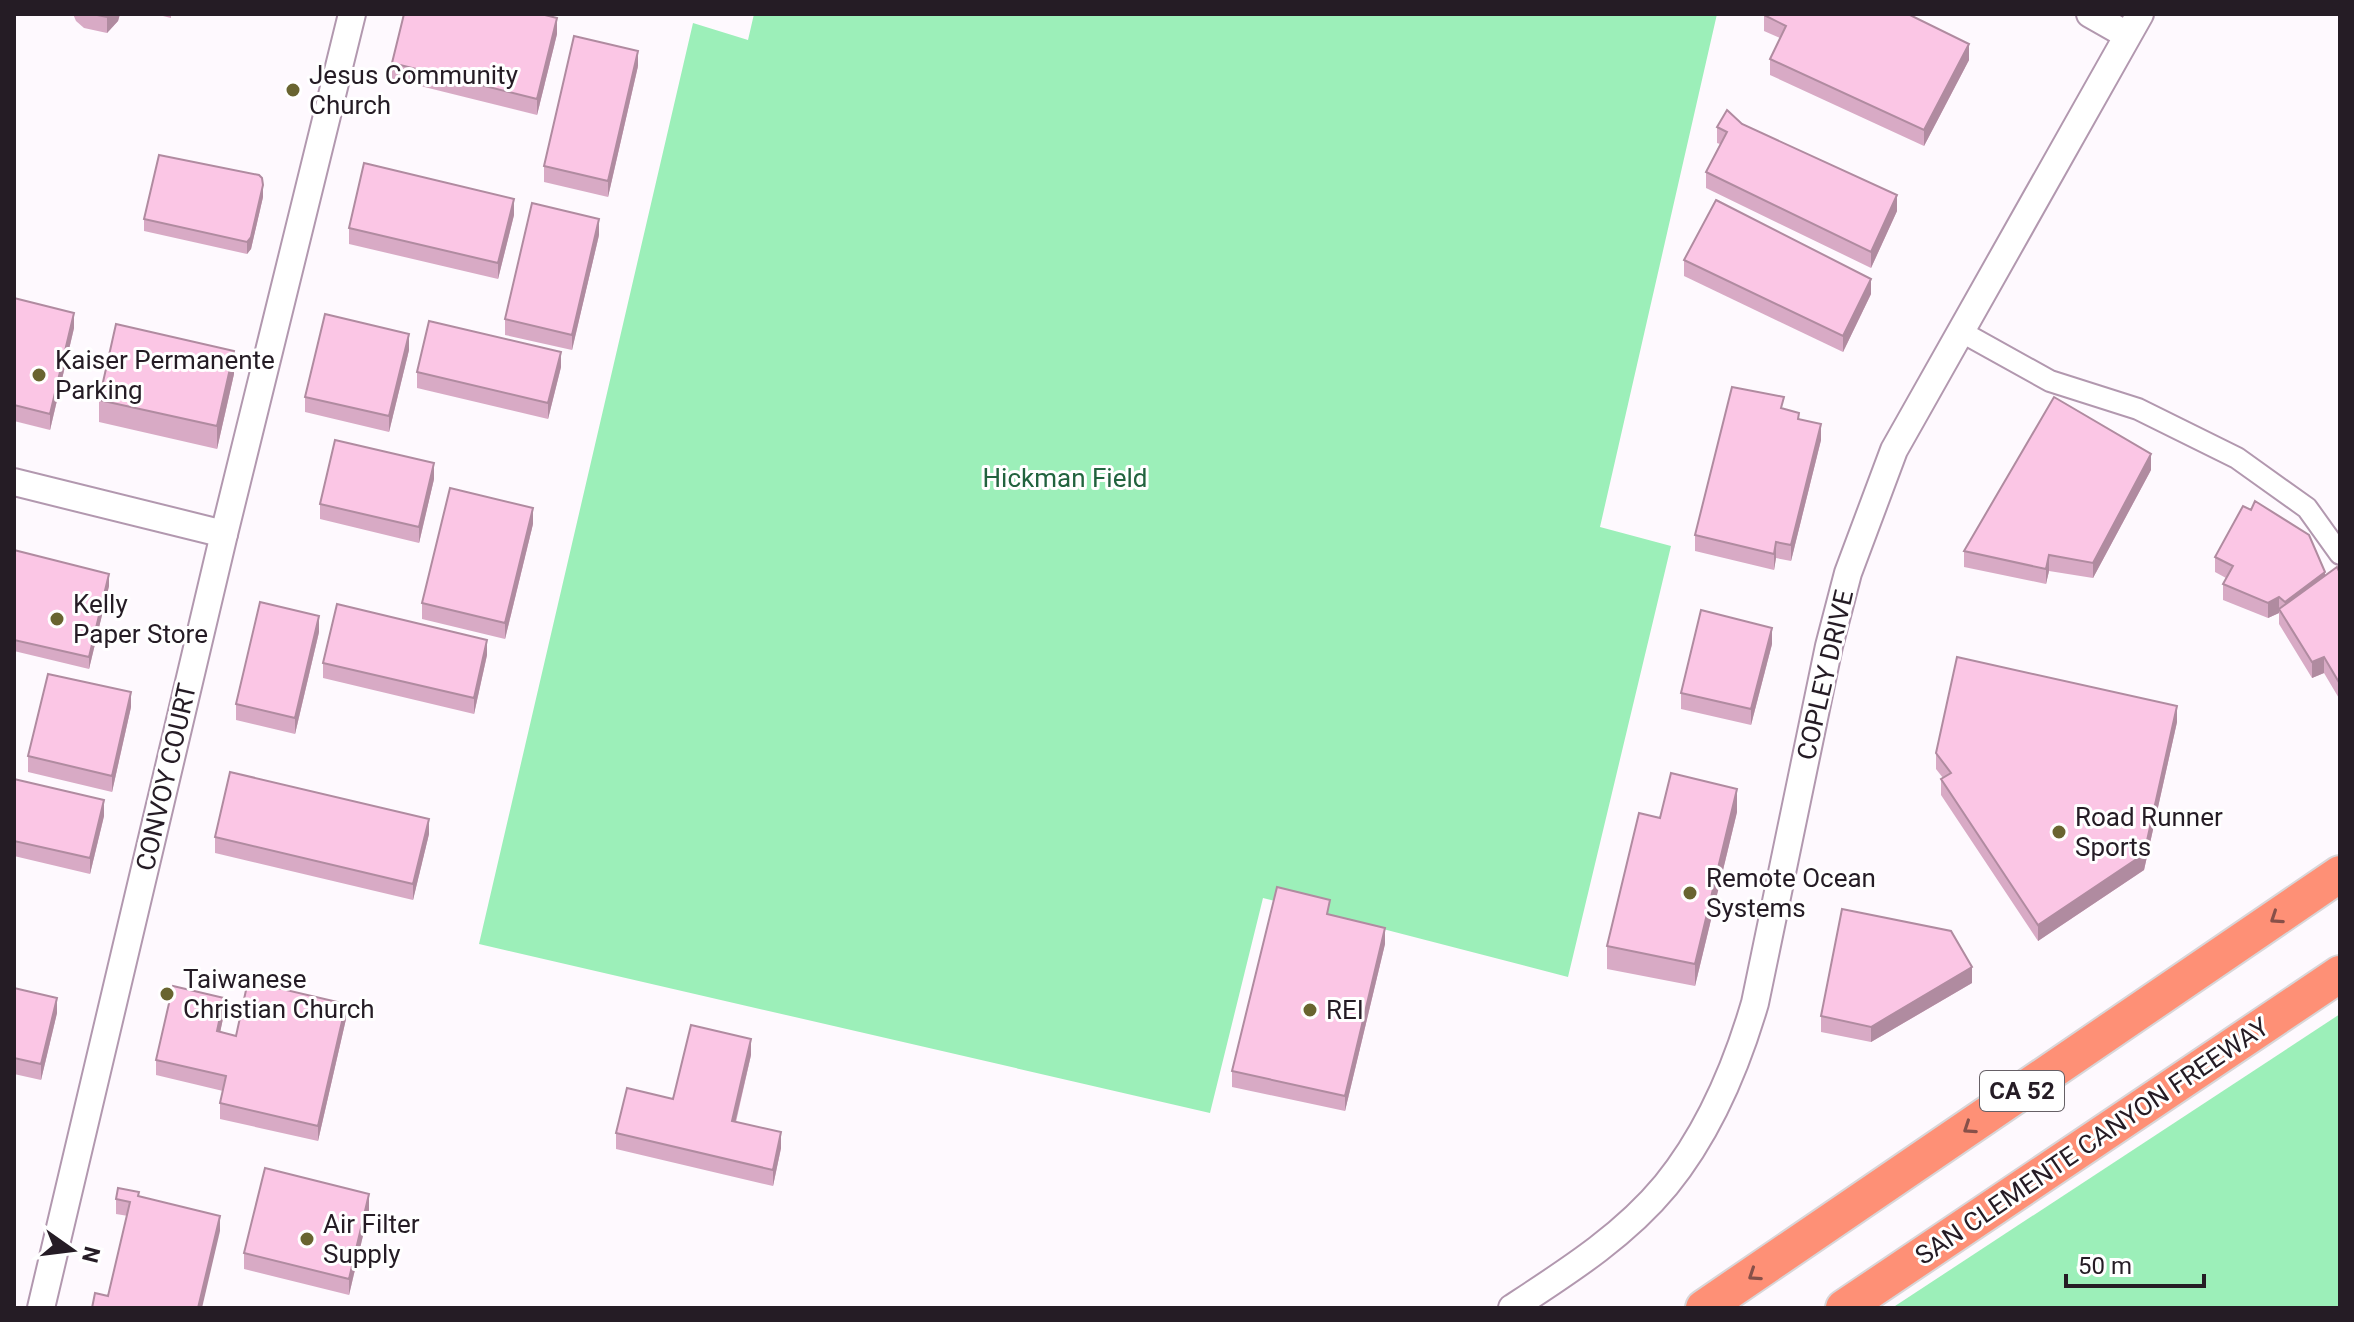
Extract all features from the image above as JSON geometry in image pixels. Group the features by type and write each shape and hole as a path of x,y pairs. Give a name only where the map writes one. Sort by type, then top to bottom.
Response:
{"highway":[{"name":"CA 52","path":"1704,1308 2340,874"},
{"name":"SAN CLEMENTE CANYON FREEWAY","path":"1844,1308 2340,974"}],"street":[{"name":"CONVOY COURT","path":"41,1308 224,534 352,14"},
{"path":"2090,14 2133,25"},
{"name":"COPLEY DRIVE","path":"1512,1308 1579,1264 1623,1228 1665,1185 1702,1133 1740,1055 1755,1003 1829,646 1848,573 1894,450 2133,25"},
{"path":"1960,331 2050,381 2138,409 2237,458 2307,508 2340,554"},
{"path":"14,482 224,534"}],"green space":[{"name":"Hickman Field","path":"754,14 1717,14 1600,527 1671,546 1568,977 1263,898 1210,1113 479,944 693,23 748,40"},
{"path":"2340,1014 2340,1308 1892,1308"}],"building":[{"path":"404,14 541,14 557,18 537,99 392,63"},
{"path":"1765,14 1908,14 1969,44 1924,130 1770,59 1786,26"},
{"path":"574,36 638,51 608,181 544,166"},
{"path":"1727,110 1742,124 1897,195 1871,252 1706,172 1727,132 1717,127"},
{"path":"159,155 259,175 263,185 251,237 247,242 144,219"},
{"path":"364,163 514,199 498,263 349,228"},
{"path":"1716,200 1871,279 1843,336 1684,260"},
{"path":"532,203 599,219 572,335 505,319"},
{"name":"Kaiser Permanente Parking","path":"14,298 74,313 50,414 14,405"},
{"path":"325,314 409,334 389,416 305,397"},
{"path":"429,321 561,352 548,403 417,372"},
{"path":"116,324 234,351 217,426 99,400"},
{"path":"1732,387 1784,397 1781,408 1799,413 1798,419 1821,424 1791,545 1776,542 1774,554 1695,535"},
{"path":"2054,397 2151,454 2093,563 2049,555 2046,569 1964,551"},
{"path":"335,440 434,463 419,527 320,504"},
{"path":"450,488 533,508 505,623 422,603"},
{"path":"2255,501 2309,535 2325,572 2285,602 2279,597 2268,603 2223,584 2233,566 2215,557 2243,506 2251,510"},
{"name":"Kelly Paper Store","path":"14,550 109,574 89,657 14,640"},
{"path":"2337,567 2340,573 2340,684 2324,657 2312,662 2279,609"},
{"path":"260,602 319,616 295,718 236,704"},
{"path":"337,604 487,640 474,698 323,663"},
{"path":"1701,610 1772,628 1751,709 1681,693"},
{"name":"Road Runner Sports","path":"1957,657 2177,706 2144,854 2038,925 1941,779 1951,773 1936,753"},
{"path":"48,674 131,692 112,776 28,756"},
{"path":"230,772 429,819 413,884 215,837"},
{"path":"1671,773 1737,789 1695,964 1607,946 1639,813 1660,818"},
{"path":"14,779 104,800 90,858 14,841"},
{"path":"1277,887 1330,900 1327,914 1385,928 1345,1096 1232,1071"},
{"path":"1842,909 1951,931 1972,967 1871,1027 1821,1016"},
{"path":"248,981 346,1004 318,1126 220,1103 226,1076 156,1060 173,986 224,998 217,1031 236,1036"},
{"path":"14,988 57,998 41,1064 14,1058"},
{"path":"691,1025 751,1039 732,1121 781,1132 773,1170 616,1133 627,1088 673,1099"},
{"name":"Air Filter Supply","path":"265,1168 369,1194 349,1279 244,1253"},
{"path":"118,1188 139,1192 138,1196 220,1216 198,1308 92,1308 95,1293 108,1296 130,1202 116,1199"}],"place":[{"name":"Jesus Community Church","path":"293,90"},
{"name":"Kaiser Permanente Parking","path":"39,375"},
{"name":"Kelly Paper Store","path":"57,619"},
{"name":"Road Runner Sports","path":"2059,832"},
{"name":"Remote Ocean Systems","path":"1690,893"},
{"name":"Taiwanese Christian Church","path":"167,994"},
{"name":"REI","path":"1310,1010"},
{"name":"Air Filter Supply","path":"307,1239"}]}
